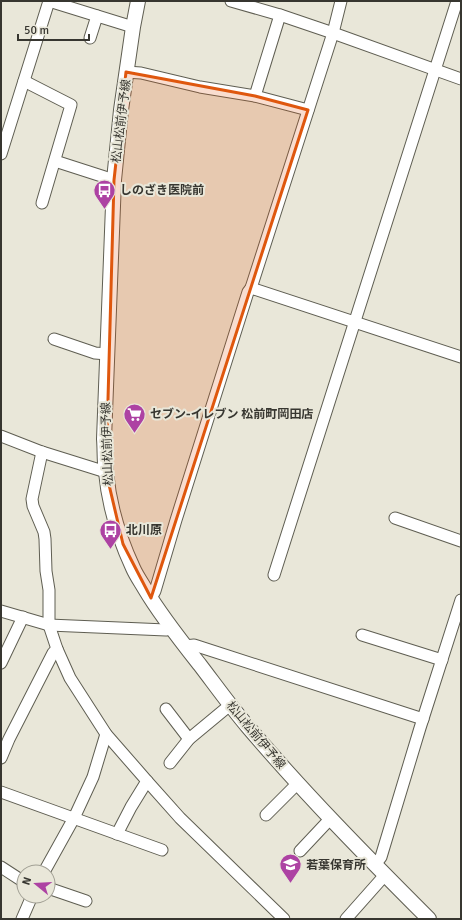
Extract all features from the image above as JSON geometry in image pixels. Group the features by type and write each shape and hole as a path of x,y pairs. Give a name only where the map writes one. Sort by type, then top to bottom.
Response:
{"main road":[{"name":"松山松前伊予線","path":"138,1 126,72 114,180 104,439 109,496 115,520 134,570 151,598 230,705 298,783 380,870 429,919"}],"street":[{"path":"1,154 49,1 133,27"},
{"path":"231,1 266,6 280,15 461,79"},
{"path":"151,598 155,592 185,490 248,292 251,288 333,33 341,1"},
{"path":"274,575 457,1"},
{"path":"255,96 280,15"},
{"path":"90,38 97,16"},
{"path":"126,72 141,73 200,87 255,96 308,110"},
{"path":"24,81 71,105 42,203"},
{"path":"55,161 114,180"},
{"path":"251,288 461,357"},
{"path":"54,339 95,353 107,354"},
{"path":"1,436 42,452 106,472"},
{"path":"42,452 32,499 33,506 44,532 45,539 46,571 49,590 49,625 57,649 70,678 106,734 146,781 180,818 284,919"},
{"path":"395,518 461,541"},
{"path":"346,919 380,870 381,857 461,600"},
{"path":"1,611 49,625 166,630 172,628"},
{"path":"1,663 23,617"},
{"path":"362,635 442,660"},
{"path":"185,646 194,645 423,719"},
{"path":"1,758 12,732 53,653 57,649"},
{"path":"170,763 189,739 230,705"},
{"path":"166,709 189,739"},
{"path":"48,864 74,818 93,777 106,734"},
{"path":"117,834 146,781"},
{"path":"266,815 298,783"},
{"path":"1,792 162,850"},
{"path":"300,851 331,818"},
{"path":"1,867 16,877"},
{"path":"56,891 86,901"},
{"path":"22,919 29,904"}],"highlighted area":[{"path":"126,72 255,96 308,110 151,598 123,544 106,472 114,180"}],"place":[{"name":"しのざき医院前","path":"104,210"},
{"name":"セブン-イレブン 松前町岡田店","path":"134,434"},
{"name":"北川原","path":"111,550"},
{"name":"若葉保育所","path":"290,884"}]}
